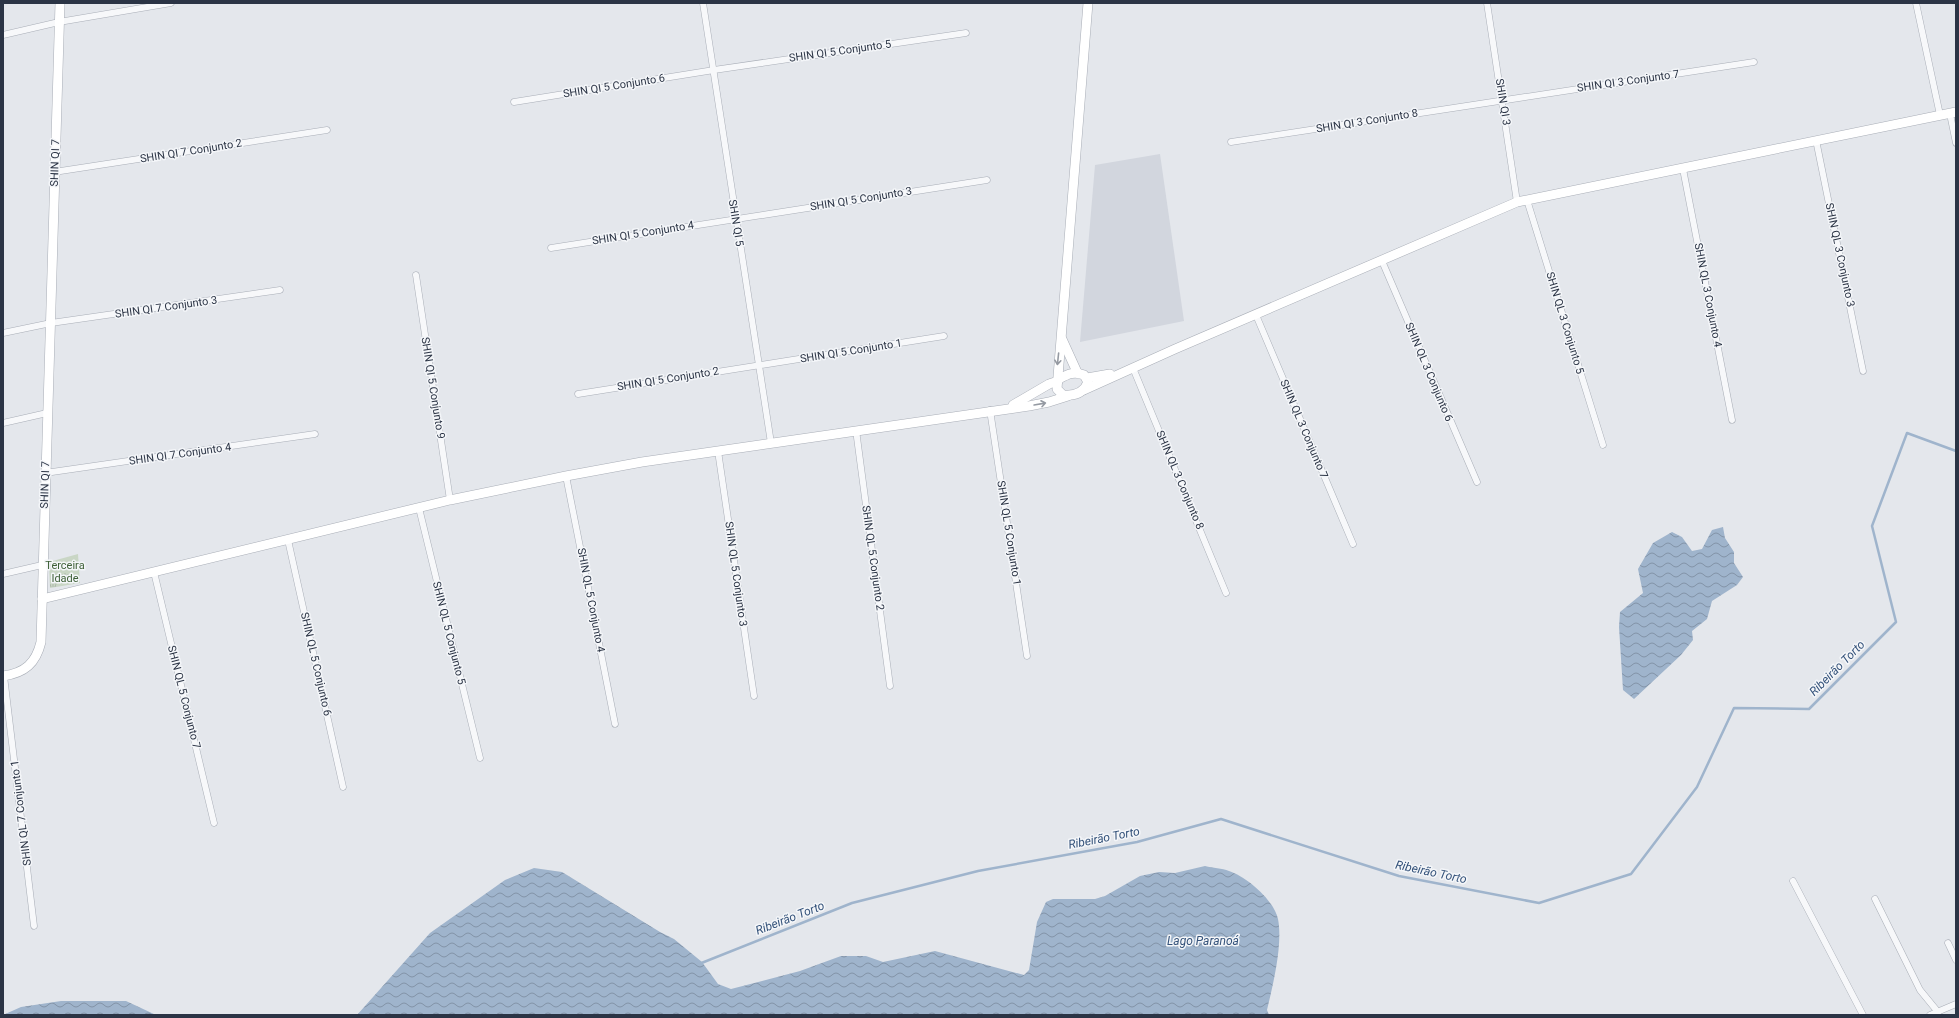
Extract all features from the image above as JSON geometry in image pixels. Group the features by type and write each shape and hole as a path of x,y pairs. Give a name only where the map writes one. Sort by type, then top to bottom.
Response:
{"street":[{"name":"SHIN QI 7","path":"4,676 22,671 30,664 37,655 41,642 42,565 51,323 54,172 60,3"},
{"path":"3,35 59,22 171,3"},
{"name":"SHIN QI 5","path":"703,3 771,443"},
{"path":"1068,396 1059,393 1057,389 1059,380 1057,371 1062,339 1088,3"},
{"name":"SHIN QI 3","path":"1487,3 1517,202"},
{"path":"1916,3 1956,142"},
{"name":"SHIN QI 5 Conjunto 5","path":"714,70 966,33"},
{"name":"SHIN QI 3 Conjunto 7","path":"1502,100 1754,62"},
{"name":"SHIN QI 5 Conjunto 6","path":"514,102 714,70"},
{"name":"SHIN QI 3 Conjunto 8","path":"1232,142 1502,100"},
{"path":"42,599 450,500 566,476 771,443 1049,402 1079,393 1121,372 1517,202 1949,114"},
{"name":"SHIN QI 7 Conjunto 2","path":"54,172 327,130"},
{"name":"SHIN QL 3 Conjunto 3","path":"1816,140 1863,371"},
{"name":"SHIN QL 3 Conjunto 4","path":"1683,169 1732,420"},
{"name":"SHIN QI 5 Conjunto 3","path":"736,219 987,180"},
{"name":"SHIN QL 3 Conjunto 5","path":"1527,200 1603,445"},
{"name":"SHIN QI 5 Conjunto 4","path":"551,248 736,219"},
{"name":"SHIN QL 3 Conjunto 6","path":"1382,261 1477,482"},
{"name":"SHIN QI 5 Conjunto 9","path":"416,275 450,500"},
{"name":"SHIN QI 7 Conjunto 3","path":"51,323 280,290"},
{"name":"SHIN QL 3 Conjunto 7","path":"1256,315 1353,544"},
{"path":"3,333 51,323"},
{"name":"SHIN QI 5 Conjunto 1","path":"758,365 944,336"},
{"path":"1062,339 1077,372 1087,378 1121,372"},
{"name":"SHIN QI 5 Conjunto 2","path":"578,394 758,365"},
{"name":"SHIN QL 3 Conjunto 8","path":"1133,368 1226,593"},
{"path":"1010,407 1049,384 1071,373 1077,372"},
{"path":"1084,390 1088,382 1087,378"},
{"name":"SHIN QL 5 Conjunto 1","path":"990,410 1027,656"},
{"path":"3,423 47,413"},
{"name":"SHIN QL 5 Conjunto 2","path":"856,430 890,686"},
{"name":"SHIN QI 7 Conjunto 4","path":"45,473 315,434"},
{"name":"SHIN QL 5 Conjunto 3","path":"718,452 754,696"},
{"name":"SHIN QL 5 Conjunto 4","path":"566,476 615,724"},
{"name":"SHIN QL 5 Conjunto 5","path":"419,508 480,758"},
{"name":"SHIN QL 5 Conjunto 6","path":"288,540 343,787"},
{"path":"3,574 42,565"},
{"name":"SHIN QL 5 Conjunto 7","path":"154,572 214,823"},
{"name":"SHIN QL 7 Conjunto 1","path":"4,676 34,926"},
{"path":"1793,881 1863,1015"},
{"path":"1875,899 1920,990 1938,1012"},
{"path":"1948,943 1956,960"},
{"path":"1930,1015 1956,1004"}],"shaded area":[{"path":"1160,154 1184,321 1080,342 1095,165"}],"green space":[{"name":"Terceira Idade","path":"78,554 80,583 50,588 49,562"}],"water":[{"path":"1723,527 1725,538 1734,552 1734,563 1743,577 1737,585 1712,601 1707,619 1692,631 1693,640 1681,655 1634,699 1623,690 1619,627 1620,612 1643,593 1638,569 1653,543 1672,532 1682,537 1692,551 1702,549 1712,530"},
{"name":"Lago Paranoá","path":"1205,866 1226,870 1244,878 1259,890 1271,904 1275,912 1278,919 1279,940 1277,964 1267,1010 1269,1015 357,1015 430,933 505,880 534,868 562,872 674,939 702,962 718,984 731,989 800,971 841,956 866,956 883,962 935,951 1024,975 1029,970 1037,922 1046,902 1053,899 1095,899 1105,896 1140,876 1159,872 1175,873"},
{"path":"61,1001 126,1001 156,1015 3,1015 21,1007"}],"waterway":[{"name":"Ribeirão Torto","path":"699,964 852,903 978,871 1137,842 1221,819 1399,876 1539,903 1631,874 1697,787 1734,708 1809,709 1896,622 1872,526 1907,433 1956,451"}]}
